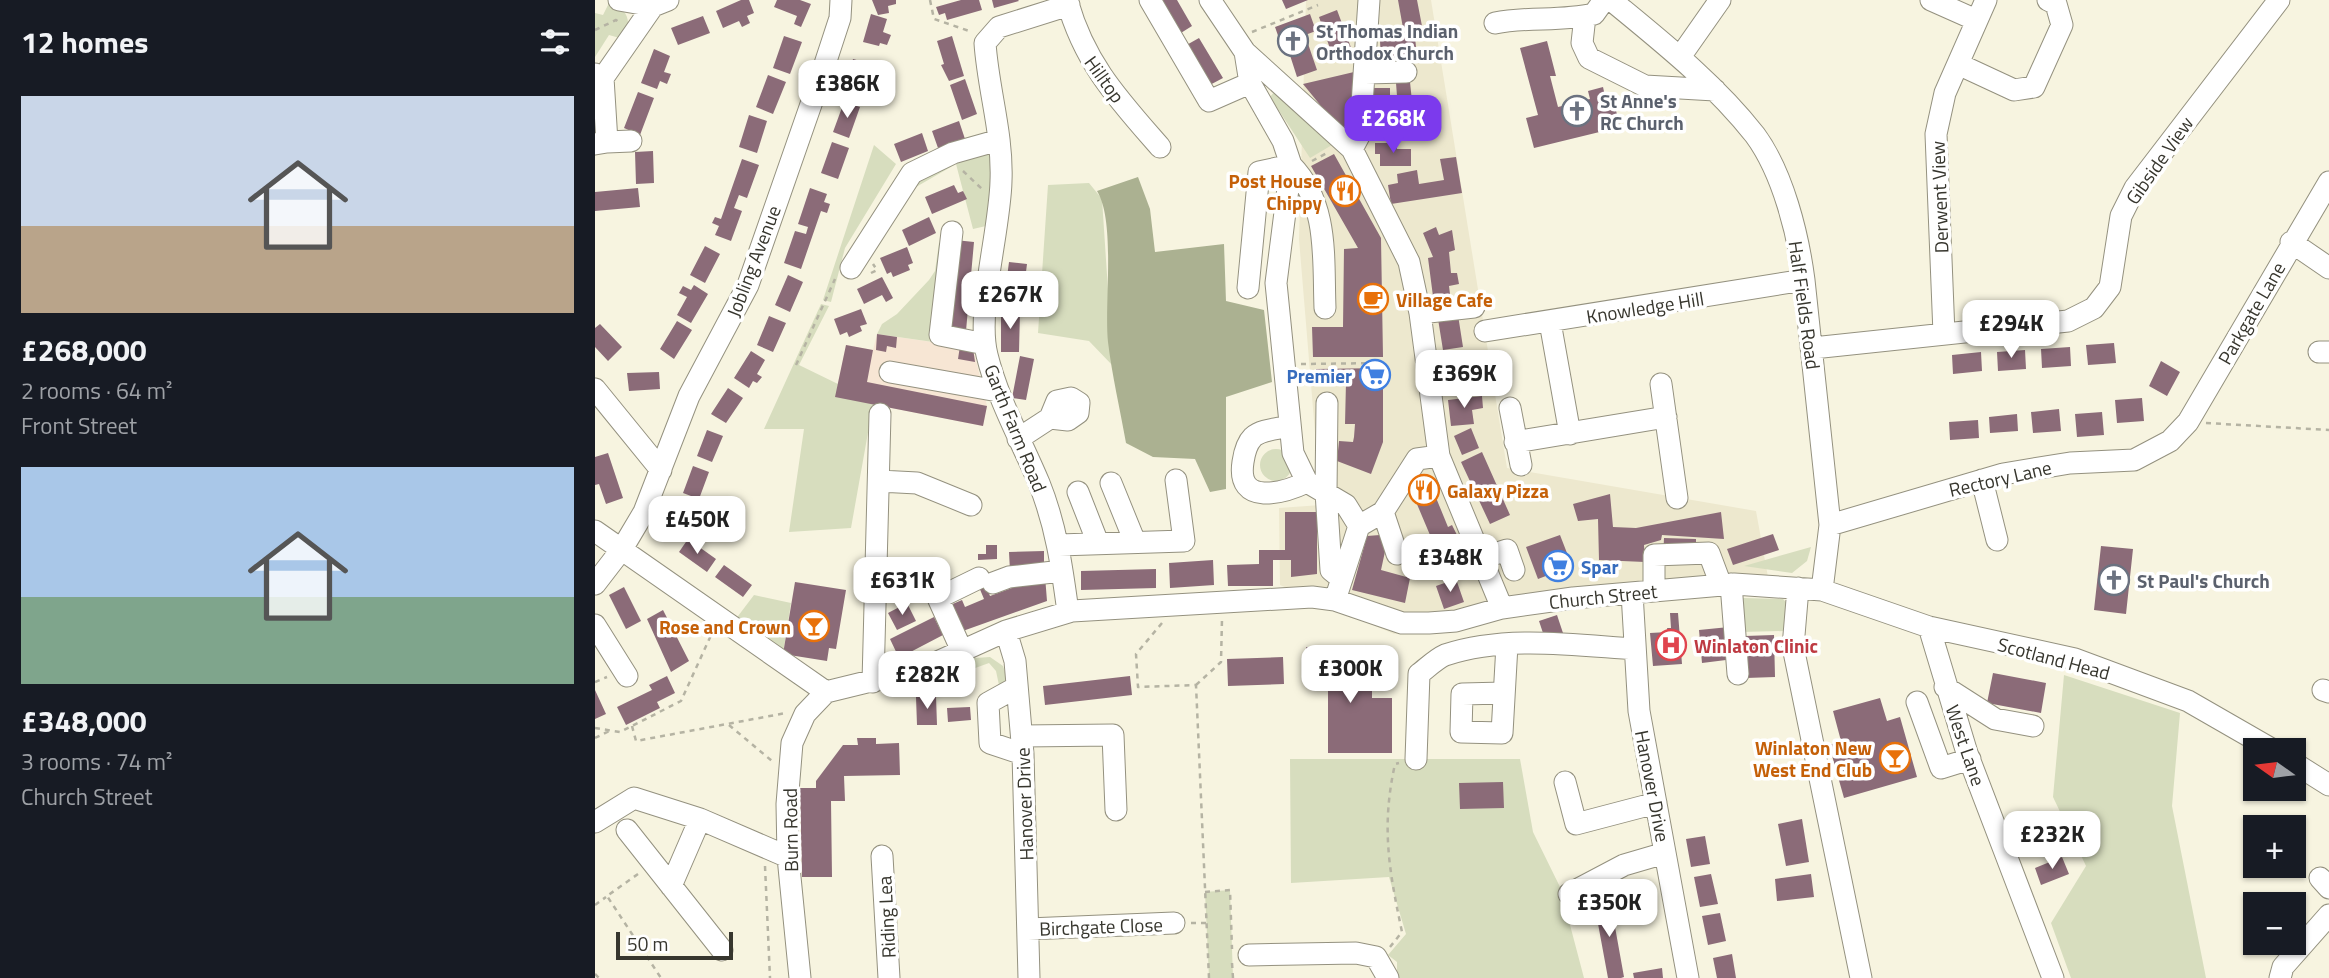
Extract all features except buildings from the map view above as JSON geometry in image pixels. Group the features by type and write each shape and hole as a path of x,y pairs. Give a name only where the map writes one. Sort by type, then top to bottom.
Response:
{"street":[{"path":"619,0 660,3"},
{"name":"Jobling Avenue","path":"595,584 622,550 644,513 689,396 748,285 827,57 839,18 841,0"},
{"path":"1150,0 1209,101 1250,83"},
{"path":"1210,0 1240,45 1349,146 1409,262 1420,313 1439,456 1502,608"},
{"path":"1349,146 1360,134 1369,0"},
{"path":"1495,23 1526,17 1548,22 1585,16 1594,14 1604,0"},
{"name":"Half Fields Road","path":"1611,0 1715,90 1756,137 1784,195 1800,249 1831,525 1822,590"},
{"path":"1680,57 1720,0"},
{"path":"1931,0 1976,20"},
{"name":"Derwent View","path":"1944,334 1935,134 1945,93 1986,0"},
{"path":"1958,64 2014,90 2034,87 2062,26 2056,4 2048,0"},
{"name":"Gibside View","path":"1813,348 2068,321 2094,308 2110,287 2121,216 2134,188 2279,0"},
{"path":"631,141 601,143 599,76 660,3"},
{"path":"988,38 999,27 1068,3"},
{"name":"Hilltop","path":"1068,3 1082,47 1093,65 1160,147"},
{"path":"1585,16 1581,43 1589,58 1644,86 1715,90"},
{"name":"Garth Farm Road","path":"988,38 986,50 999,140 1000,204 985,317 985,344 998,391 1038,483 1059,545 1062,571 1061,614"},
{"path":"1240,45 1250,83 1283,141 1293,167 1306,181 1322,222 1325,308"},
{"path":"1364,73 1406,72"},
{"path":"859,262 912,173 953,153 999,140"},
{"path":"1248,288 1259,172 1293,167"},
{"path":"1293,167 1276,283 1293,453 1307,482 1346,505 1359,526"},
{"name":"Parkgate Lane","path":"2169,442 2188,422 2291,242 2329,182"},
{"path":"952,232 940,335 985,344"},
{"path":"2291,242 2329,268"},
{"name":"Knowledge Hill","path":"1485,331 1804,280"},
{"path":"1420,313 1473,307"},
{"path":"1550,322 1570,433"},
{"path":"890,372 998,391"},
{"path":"1661,384 1677,498"},
{"path":"595,389 661,470"},
{"path":"1328,403 1327,492 1331,570 1342,579"},
{"path":"1510,408 1521,465"},
{"path":"873,682 880,414"},
{"path":"1515,442 1665,417"},
{"path":"1018,439 1050,418"},
{"path":"1290,426 1265,431 1252,438 1244,454 1242,471 1245,484 1255,492 1268,494 1282,493 1307,482"},
{"name":"Rectory Lane","path":"1831,525 1982,480 2070,463 2134,460 2169,442"},
{"path":"1335,600 1359,526 1383,512 1417,459 1439,456"},
{"path":"1059,545 1184,541 1176,480"},
{"path":"1982,480 1997,540"},
{"path":"879,481 924,485 971,505"},
{"path":"1111,483 1135,542"},
{"path":"1079,492 1098,543"},
{"path":"1383,512 1397,554"},
{"path":"595,531 721,628 826,692"},
{"path":"1482,558 1507,550 1514,570"},
{"path":"1654,591 1654,555 1709,554 1726,584 1738,674"},
{"path":"962,651 939,597 986,581 1062,571"},
{"name":"Church Street","path":"826,692 924,668 1006,631 1061,614 1312,597 1335,600 1402,623 1456,621 1502,608 1726,584 1822,590"},
{"path":"1798,588 1793,647 1861,978"},
{"name":"Scotland Head","path":"1822,590 1930,627 2075,659 2188,701 2252,738"},
{"name":"Hanover Drive","path":"1632,593 1639,711 1688,978"},
{"path":"595,625 627,676"},
{"name":"West Lane","path":"1930,627 1945,687 1970,759 2053,978"},
{"name":"Hanover Drive","path":"1006,631 1015,661 1022,745 1029,978"},
{"path":"1416,759 1419,674 1443,656 1485,646 1507,645 1559,644 1635,649"},
{"path":"1504,693 1507,645"},
{"path":"1017,687 988,703 990,743 1022,745 1112,735 1116,810"},
{"path":"1945,687 1995,719 2033,726"},
{"name":"Burn Road","path":"800,978 788,857 792,743 805,714 826,692"},
{"path":"1917,702 1941,768 1970,759"},
{"path":"2307,771 2329,785"},
{"path":"1565,782 1577,824 1656,803"},
{"path":"595,822 634,798 700,819 788,857"},
{"path":"671,886 700,819"},
{"path":"627,830 722,950"},
{"path":"1569,894 1624,865 1665,853"},
{"name":"Riding Lea","path":"882,856 889,978"},
{"path":"2280,978 2283,967 2329,915"},
{"name":"Birchgate Close","path":"1028,929 1174,923"},
{"path":"1249,955 1356,953 1375,957 1388,978"}],"path":[{"path":"930,0 934,19 988,38"},
{"path":"1240,45 1318,5"},
{"path":"1293,167 1349,146"},
{"path":"957,164 972,182 1000,204"},
{"path":"796,365 838,272 859,262 877,270 853,279 859,262"},
{"path":"1284,364 1383,363"},
{"path":"2188,422 2329,429"},
{"path":"1178,604 1136,654 1138,687 1196,685 1221,662 1222,601"},
{"path":"595,728 620,732 681,701 721,628"},
{"path":"1196,685 1209,978"},
{"path":"632,726 636,741 790,712 805,714"},
{"path":"729,725 789,776"},
{"path":"595,738 611,730"},
{"path":"1375,957 1389,948 1402,932 1387,862 1387,800 1395,764 1416,759"},
{"path":"764,847 770,978"},
{"path":"595,905 653,863"},
{"path":"1205,892 1230,890 1233,978"},
{"path":"607,896 661,978"},
{"path":"595,974 599,978"}],"shaded area":[{"path":"1306,0 1431,0 1507,468 1756,511 1768,577 1567,592 1394,634 1280,585 1279,508 1321,505 1299,239"},
{"path":"877,334 973,348 987,406 983,426 835,397 846,345 873,350"}],"green space":[{"path":"609,3 624,12 628,27 623,39 609,35 595,57 595,13 603,15"},
{"path":"1275,91 1332,145 1310,158 1270,97"},
{"path":"999,140 999,223 973,229 956,164 916,187 892,222 912,178"},
{"path":"874,145 896,164 845,248 831,302 823,300"},
{"path":"1138,177 1150,209 1155,252 1224,244 1226,301 1264,310 1272,382 1226,397 1226,489 1210,492 1195,459 1153,457 1126,443 1108,342 1108,242 1103,205 1097,191"},
{"path":"1089,183 1102,199 1113,366 1089,341 1038,333 1048,185"},
{"path":"939,243 944,243 933,342 877,334 882,324 897,314 929,280 935,271"},
{"path":"821,304 829,306 799,365 838,384 836,396 885,406 880,424 869,427 851,528 789,532 804,429 764,429"},
{"path":"1276,449 1288,453 1292,465 1288,477 1276,481 1264,477 1260,465 1264,453"},
{"path":"1811,547 1807,561 1792,573 1744,566"},
{"path":"754,595 791,603 783,654 732,624"},
{"path":"1740,599 1783,599 1789,605 1784,631 1741,632"},
{"path":"990,657 1003,666 1009,684 1000,690 996,671 989,663 967,671 961,691 947,696 938,676 975,658"},
{"path":"2064,675 2180,713 2172,806 2206,978 2071,978 2051,923 2086,866 2053,797"},
{"path":"1290,759 1520,759 1533,832 1560,887 1584,978 1397,978 1397,962 1388,955 1406,934 1389,877 1291,883"},
{"path":"1230,890 1233,978 1209,978 1205,892"}],"place":[{"name":"St Thomas Indian Orthodox Church","path":"1293,41"},
{"name":"St Anne's RC Church","path":"1577,111"},
{"name":"Post House Chippy","path":"1345,191"},
{"name":"Village Cafe","path":"1373,299"},
{"name":"Premier","path":"1375,375"},
{"name":"Galaxy Pizza","path":"1424,490"},
{"name":"Spar","path":"1558,566"},
{"name":"St Paul's Church","path":"2114,580"},
{"name":"Rose and Crown","path":"814,626"},
{"name":"Winlaton Clinic","path":"1671,645"},
{"name":"Winlaton New West End Club","path":"1895,758"}]}
